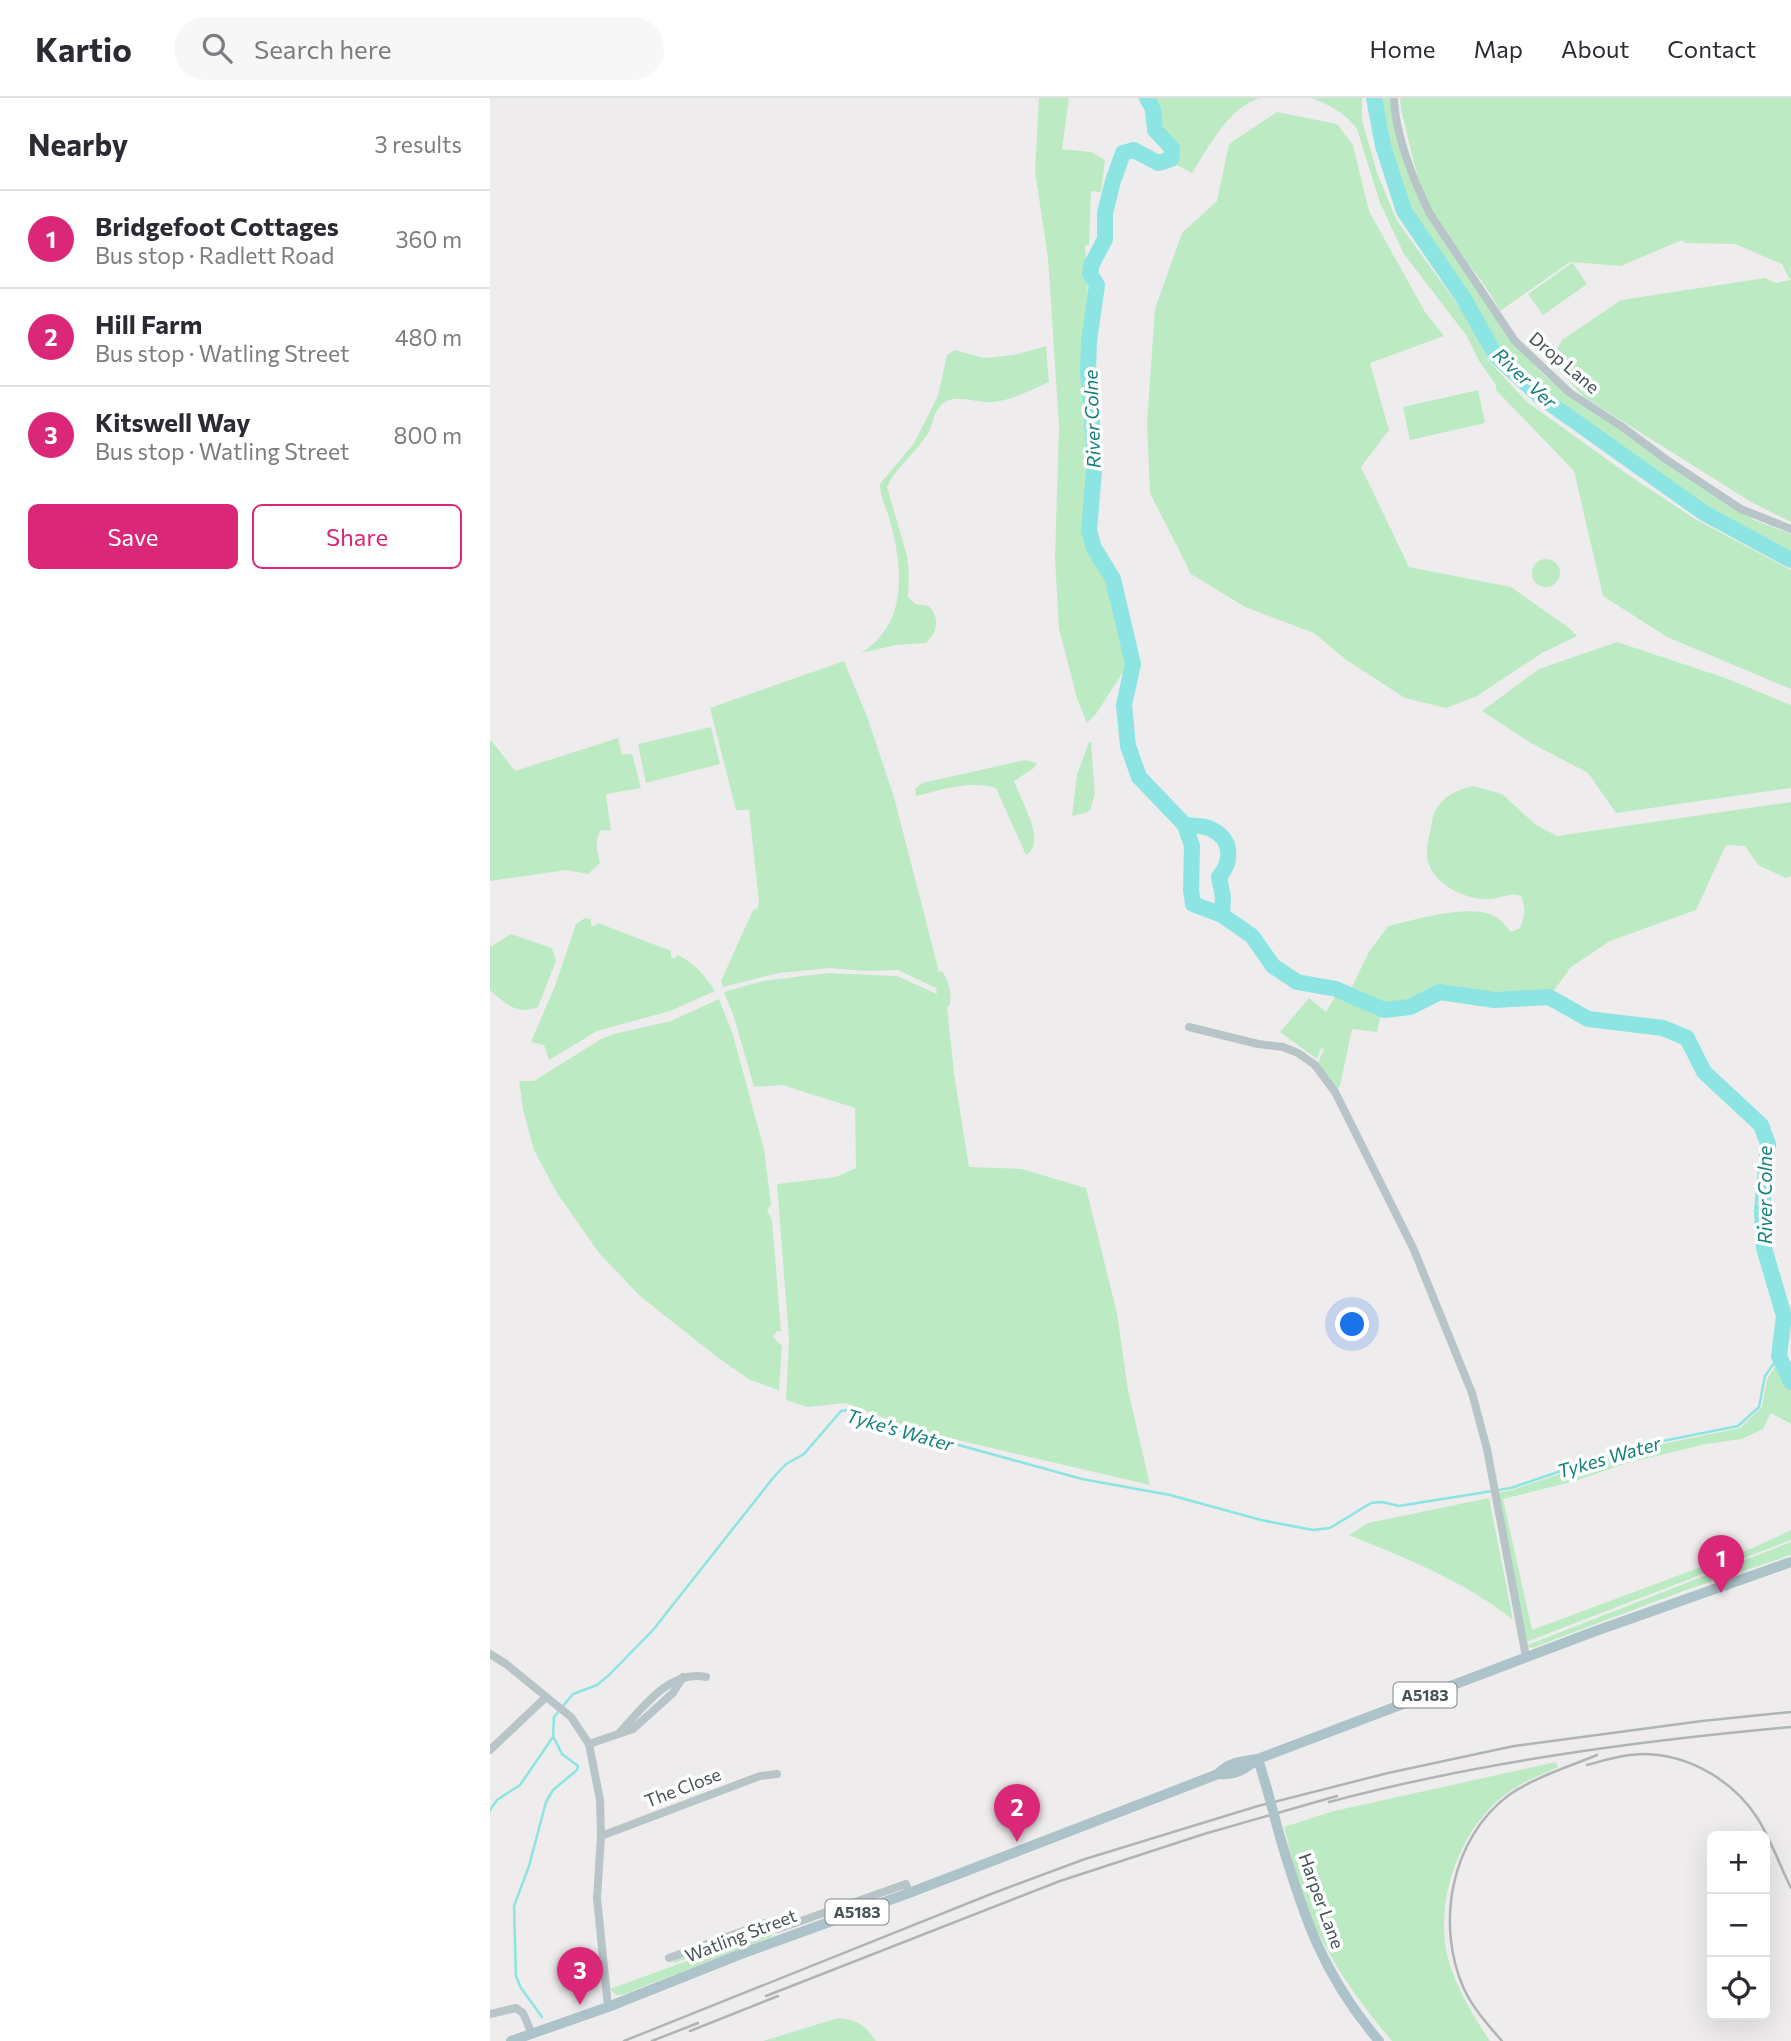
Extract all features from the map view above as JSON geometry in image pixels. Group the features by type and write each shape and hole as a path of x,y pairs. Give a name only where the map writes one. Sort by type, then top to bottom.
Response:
{"main road":[{"name":"A5183","path":"1258,1759 1526,1657 1791,1562"},
{"name":"Watling Street","path":"511,2041 608,2007 779,1934 909,1893 1218,1774 1224,1767 1240,1761 1258,1759"},
{"name":"Harper Lane","path":"1258,1759 1300,1905 1320,1954 1347,2002 1379,2041"}],"street":[{"name":"Drop Lane","path":"1394,98 1396,122 1430,214 1515,341 1570,393 1667,460 1741,509 1791,529"},
{"path":"1189,1027 1258,1044 1283,1047 1315,1065 1335,1092 1414,1250 1472,1393 1487,1449 1526,1657"},
{"path":"490,1654 561,1709 576,1724 589,1744 600,1800 601,1836 597,1898 608,2007"},
{"path":"589,1744 620,1732 670,1683 683,1677 706,1677"},
{"path":"490,1750 546,1697"},
{"name":"The Close","path":"601,1836 760,1776 777,1774"},
{"path":"669,1958 765,1923 773,1924 779,1934"},
{"path":"490,2014 516,2008 523,2013 532,2034"}],"green space":[{"path":"1039,98 1069,98 1062,149 1091,152 1105,160 1101,192 1091,191 1089,245 1085,245 1089,318 1086,358 1091,460 1086,521 1095,554 1110,578 1130,661 1096,714 1087,723 1077,698 1059,629 1055,558 1059,426 1048,258 1035,171"},
{"path":"1152,98 1259,98 1228,120 1192,173 1173,163 1174,146 1160,129"},
{"path":"1312,98 1362,98 1362,120 1377,173 1397,221 1471,323 1488,360 1527,402 1695,519 1791,570 1791,689 1667,637 1603,596 1574,471 1496,390 1496,385 1479,361 1466,335 1404,254 1380,203 1357,129 1337,110"},
{"path":"1376,98 1393,98 1420,198 1514,343 1543,374 1573,399 1754,520 1791,534 1791,551 1707,507 1582,422 1524,379 1501,355 1406,210 1385,146"},
{"path":"1400,98 1791,98 1791,522 1751,502 1584,397 1551,361 1562,340 1621,300 1765,278 1776,283 1790,280 1782,264 1735,244 1685,243 1682,240 1621,266 1572,262 1587,284 1543,315 1528,294 1572,263 1570,262 1500,311 1425,197 1413,160"},
{"path":"1277,112 1337,124 1353,145 1369,211 1425,312 1444,336 1370,363 1389,430 1361,467 1409,567 1511,587 1577,636 1542,653 1477,696 1446,708 1405,698 1345,659 1314,633 1245,607 1191,574 1150,493 1147,423 1155,309 1182,233 1217,201 1229,144"},
{"path":"1046,346 1049,382 1000,401 959,399 944,403 937,411 927,435 891,480 887,487 907,556 908,597 915,604 929,606 935,616 936,625 926,643 896,645 861,653 876,641 887,627 898,594 898,557 880,484 914,443 938,396 947,355 955,350 984,358 1014,355"},
{"path":"1478,390 1485,423 1410,440 1403,407"},
{"path":"1546,559 1556,563 1560,573 1556,583 1546,587 1536,583 1532,573 1536,563"},
{"path":"1617,642 1728,679 1791,705 1791,788 1616,813 1588,773 1531,743 1482,711 1539,669"},
{"path":"844,661 868,719 894,797 939,972 942,971 950,989 951,998 949,1007 947,1006 954,1073 969,1167 1022,1169 1086,1188 1117,1313 1128,1390 1150,1485 909,1427 845,1403 807,1407 786,1400 789,1339 777,1184 836,1177 856,1168 855,1108 782,1085 754,1087 724,992 762,981 828,973 897,976 937,994 936,988 898,970 830,968 779,973 723,987 721,981 759,902 749,810 736,810 710,708"},
{"path":"711,727 720,764 646,783 638,744"},
{"path":"618,738 622,755 632,754 641,788 606,794 611,831 601,830 597,838 600,863 588,874 566,870 490,881 490,739 515,771"},
{"path":"1089,742 1095,794 1090,810 1072,816 1077,775"},
{"path":"1025,760 1037,763 1014,781 1033,831 1032,849 1026,855 996,788 966,785 916,796 915,789 922,783"},
{"path":"1474,786 1502,794 1536,825 1557,836 1791,802 1791,876 1786,878 1758,865 1745,846 1726,845 1696,910 1610,941 1571,967 1552,993 1518,995 1441,989 1412,1004 1385,1008 1349,993 1369,952 1388,926 1443,914 1473,911 1496,917 1511,932 1520,928 1524,912 1521,896 1489,899 1469,897 1449,888 1434,874 1429,865 1428,842 1437,808 1453,793"},
{"path":"585,918 591,919 591,925 598,923 671,951 671,957 678,955 684,958 699,970 715,991 670,1011 597,1031 549,1060 544,1045 531,1042 555,986 576,924"},
{"path":"511,934 552,948 556,961 538,1007 524,1010 512,1007 490,990 490,947"},
{"path":"1338,992 1381,1012 1377,1032 1352,1029 1340,1086 1336,1089 1317,1065 1324,1049 1321,1048 1317,1059 1280,1032 1309,998 1326,1012"},
{"path":"719,999 733,1035 764,1149 771,1205 767,1210 772,1220 781,1331 777,1331 773,1337 782,1346 779,1390 750,1380 717,1357 640,1296 599,1253 557,1193 534,1150 523,1110 519,1081 534,1081 601,1039 671,1021"},
{"path":"1779,1361 1791,1388 1791,1424 1771,1413 1763,1429 1742,1439 1706,1444 1624,1464 1575,1481 1503,1499 1532,1630 1755,1547 1791,1530 1791,1540 1526,1642 1497,1493 1628,1451 1740,1428 1762,1407 1767,1379"},
{"path":"1489,1498 1513,1620 1455,1582 1349,1535 1368,1523"},
{"path":"1791,1542 1791,1555 1686,1590 1532,1648 1525,1646"},
{"path":"1556,1762 1558,1767 1514,1789 1486,1812 1463,1847 1449,1887 1444,1929 1449,1961 1463,1997 1490,2041 1392,2041 1352,1990 1319,1935 1299,1887 1284,1827 1334,1811"},
{"path":"767,1926 772,1928 674,1963 673,1961"},
{"path":"774,1929 771,1937 622,1995 616,1995 610,1989"},
{"path":"838,2018 860,2024 876,2041 763,2041"}],"waterway":[{"name":"River Colne","path":"1147,98 1153,109 1155,130 1172,148 1171,159 1158,163 1134,150 1123,153 1105,213 1105,239 1092,264 1090,274 1097,285 1089,341 1088,372 1095,459 1089,531 1094,548 1113,579 1133,664 1124,705 1128,746 1139,777 1185,825 1192,846 1193,904 1222,915 1252,936 1273,966 1297,982 1336,989 1384,1010 1410,1007 1440,992 1494,1000 1549,997 1588,1019 1663,1028 1687,1038 1704,1072 1761,1125 1768,1144 1762,1211 1764,1248 1784,1316 1779,1356 1791,1382"},
{"name":"River Ver","path":"1374,98 1383,146 1404,211 1464,299 1496,356 1541,397 1704,513 1791,560"},
{"name":"River Colne","path":"1185,825 1210,828 1220,835 1227,846 1228,858 1219,877 1223,897 1222,915"},
{"name":"Tyke's Water","path":"490,1810 497,1800 520,1785 553,1737 554,1717 573,1694 597,1685 653,1630 773,1478 786,1464 804,1454 841,1411 847,1410 903,1432 1082,1479 1170,1495 1261,1520 1313,1530 1330,1528 1371,1503 1382,1502 1399,1506 1511,1488 1628,1448 1738,1426 1759,1407 1765,1376 1779,1356"},
{"path":"542,2017 521,1988 516,1976 514,1906 529,1866 546,1802 553,1790 577,1770 578,1766 562,1754 554,1738"}],"railway":[{"path":"624,2041 1085,1859 1258,1806 1388,1773 1514,1746 1791,1712"},
{"path":"1329,1802 1501,1764 1617,1746 1791,1727"},
{"path":"1502,2041 1472,2003 1455,1964 1450,1910 1462,1858 1473,1834 1489,1813 1509,1795 1541,1778 1597,1755"},
{"path":"1587,1765 1623,1756 1662,1756 1694,1765 1724,1782 1737,1793 1758,1819 1791,1888"},
{"path":"766,1996 1060,1881 1204,1834 1337,1796"},
{"path":"690,2031 778,1996"},
{"path":"652,2041 698,2023"}],"place":[{"name":"Bridgefoot Cottages","path":"1721,1593"},
{"name":"Hill Farm","path":"1017,1842"},
{"name":"Kitswell Way","path":"580,2005"}],"water label":[{"name":"Tykes Water","path":"1609,1457"}]}
